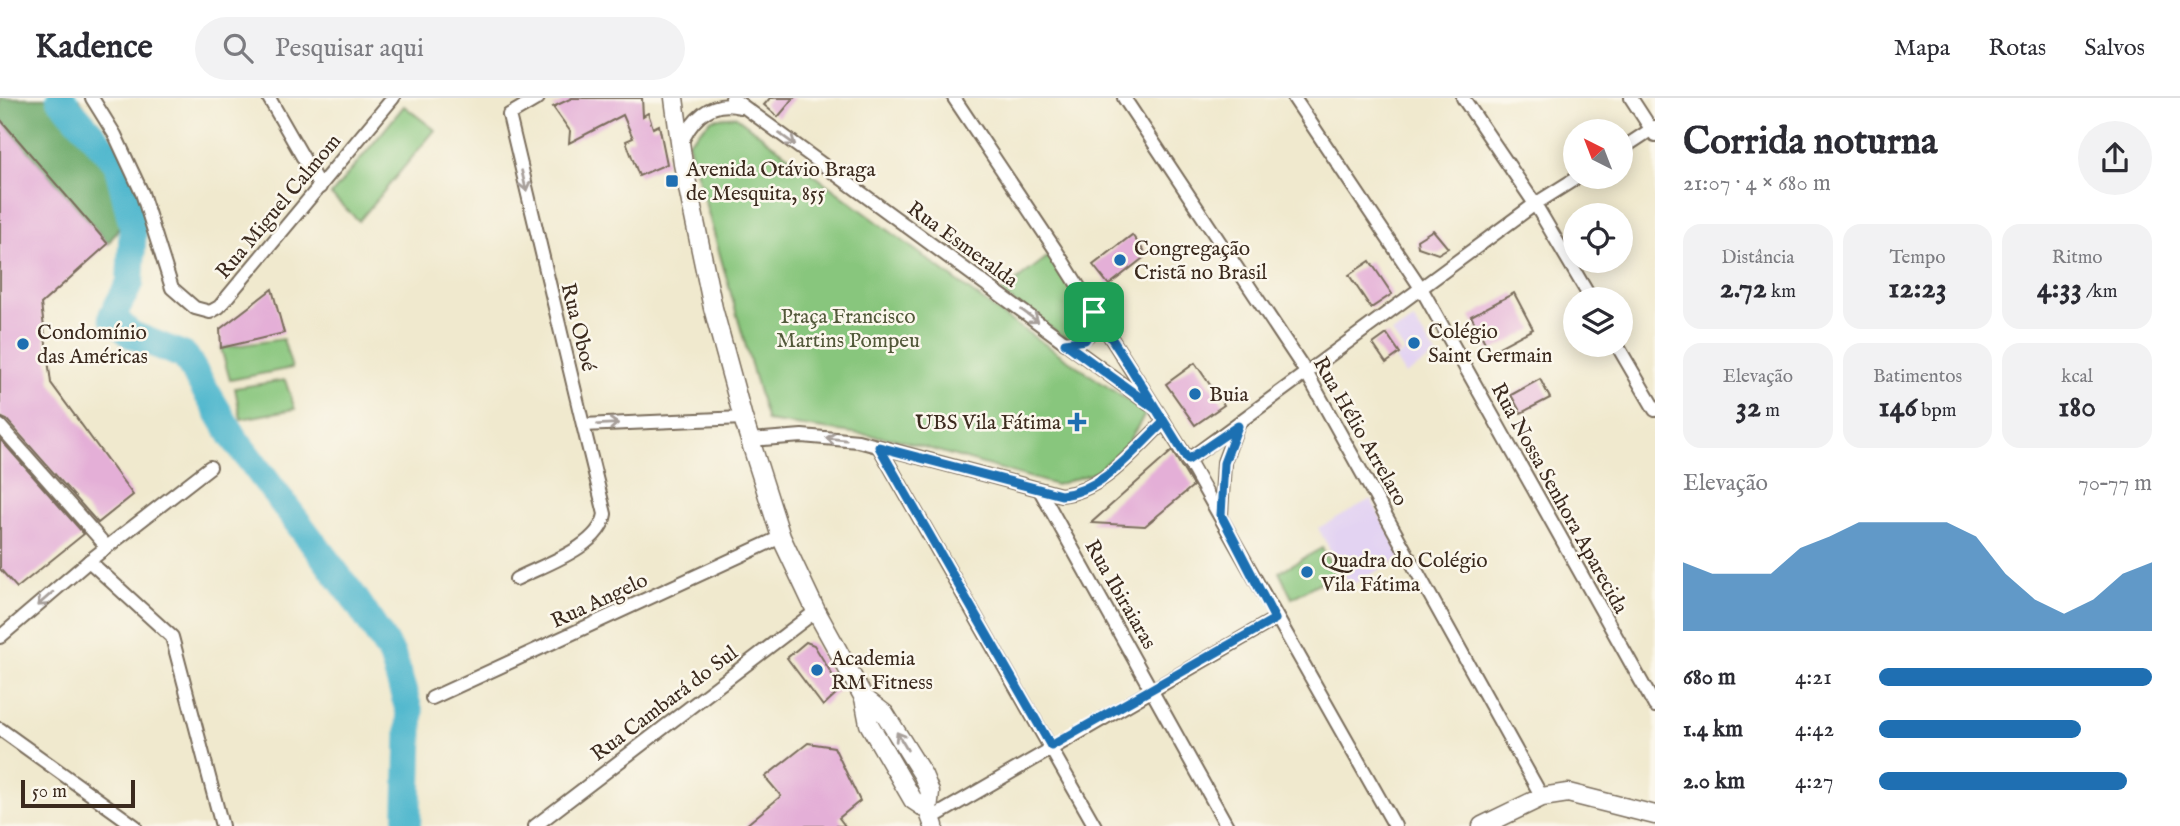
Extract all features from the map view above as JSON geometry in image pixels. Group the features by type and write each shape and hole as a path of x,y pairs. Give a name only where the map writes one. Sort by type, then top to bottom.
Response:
{"main road":[{"path":"674,98 680,146 713,308 743,418 781,537 816,611 864,698 885,714 923,775 930,791 931,818"},
{"path":"1482,826 1542,797 1579,794 1655,816"}],"street":[{"name":"Rua Miguel Calmom","path":"92,98 115,135 142,193 172,288 195,308 210,312 219,307 393,98"},
{"path":"269,98 320,187"},
{"name":"Rua Oboé","path":"538,98 509,115 583,425"},
{"name":"Rua Esmeralda","path":"732,98 1157,410"},
{"path":"954,98 1188,460 1221,515 1275,619 1395,826"},
{"name":"Rua Hélio Arrelaro","path":"1124,98 1306,372 1542,797"},
{"name":"Rua Nossa Senhora Aparecida","path":"1294,98 1421,288 1655,706"},
{"path":"1463,98 1535,204 1584,287"},
{"path":"1631,98 1654,130 1633,142"},
{"path":"680,146 695,119 707,110 727,104 747,109"},
{"path":"1188,460 1238,426 1306,372 1535,204 1563,186"},
{"path":"1065,343 1085,340 1094,327 1094,312"},
{"path":"1624,357 1655,410"},
{"path":"516,579 589,541 603,523 605,514 583,425 743,418"},
{"path":"750,440 830,438 879,447 1041,492 1061,495 1080,493 1096,485 1164,422"},
{"path":"0,426 107,548"},
{"path":"1221,515 1224,463 1238,426"},
{"path":"879,447 1095,826"},
{"path":"0,637 89,561 210,467"},
{"name":"Rua Ibiraiaras","path":"1041,492 1227,826"},
{"name":"Rua Angelo","path":"432,698 781,537"},
{"path":"89,561 172,637 222,826"},
{"name":"Rua Cambará do Sul","path":"535,826 816,611"},
{"path":"931,818 1051,746 1275,619"},
{"path":"0,729 135,826"}],"shaded area":[{"name":"Colégio Saint Germain","path":"1414,320 1436,355 1405,375 1395,359 1405,352 1392,333"},
{"path":"1371,499 1402,557 1350,586 1318,528"}],"green space":[{"path":"0,98 79,98 141,194 108,244 0,119"},
{"path":"404,106 435,130 359,221 331,195"},
{"name":"Praça Francisco Martins Pompeu","path":"735,116 1005,317 1146,413 1126,445 1096,472 1056,485 896,439 767,421 688,142 712,119"},
{"path":"1054,252 1093,324 1090,332 1067,339 1000,293"},
{"path":"283,339 292,368 230,380 221,348"},
{"path":"285,380 295,409 241,419 235,388"},
{"name":"Quadra do Colégio Vila Fátima","path":"1322,548 1336,573 1292,598 1279,572"}],"building":[{"path":"572,98 642,98 643,116 648,113 653,128 659,125 667,164 639,176 626,141 633,138 623,115 569,143 570,131 553,107"},
{"path":"770,98 794,98 778,117 764,105"},
{"name":"Condomínio das Américas","path":"0,119 108,244 41,304 51,383 133,495 98,523 7,420 0,417"},
{"path":"1433,230 1448,248 1438,254 1418,247 1417,240"},
{"name":"Congregação Cristã no Brasil","path":"1132,235 1147,255 1109,285 1093,265"},
{"path":"1370,261 1392,294 1371,308 1349,275"},
{"path":"272,289 284,333 221,348 220,329"},
{"path":"1514,293 1533,329 1490,352 1471,316"},
{"path":"1387,334 1400,353 1386,363 1373,344"},
{"name":"Buia","path":"1195,363 1224,405 1195,425 1166,384"},
{"path":"1540,379 1550,398 1521,413 1511,395"},
{"path":"0,439 84,534 17,588 0,569"},
{"path":"1172,451 1193,486 1145,526 1091,523"},
{"path":"806,642 814,645 841,689 823,706 787,658"},
{"path":"808,743 834,747 860,801 839,818 845,826 745,826 781,796 765,777"}],"waterway":[{"path":"60,98 117,163 133,226 130,283 112,316 130,334 185,356 233,437 354,597 392,655 410,714 407,826"}],"place":[{"name":"Avenida Otávio Braga de Mesquita, 855","path":"672,181"},
{"name":"Congregação Cristã no Brasil","path":"1120,260"},
{"name":"Colégio Saint Germain","path":"1414,343"},
{"name":"Condomínio das Américas","path":"23,344"},
{"name":"Buia","path":"1195,394"},
{"name":"UBS Vila Fátima","path":"1077,422"},
{"name":"Quadra do Colégio Vila Fátima","path":"1307,572"},
{"name":"Academia RM Fitness","path":"817,670"}],"route":[{"path":"1094,312 1094,327 1085,340 1065,343 1157,410 1188,460 1238,426 1227,447 1221,515 1275,619 1051,746 879,447 1041,492 1061,495 1080,493 1096,485 1164,422 1157,410 1094,312"}]}
